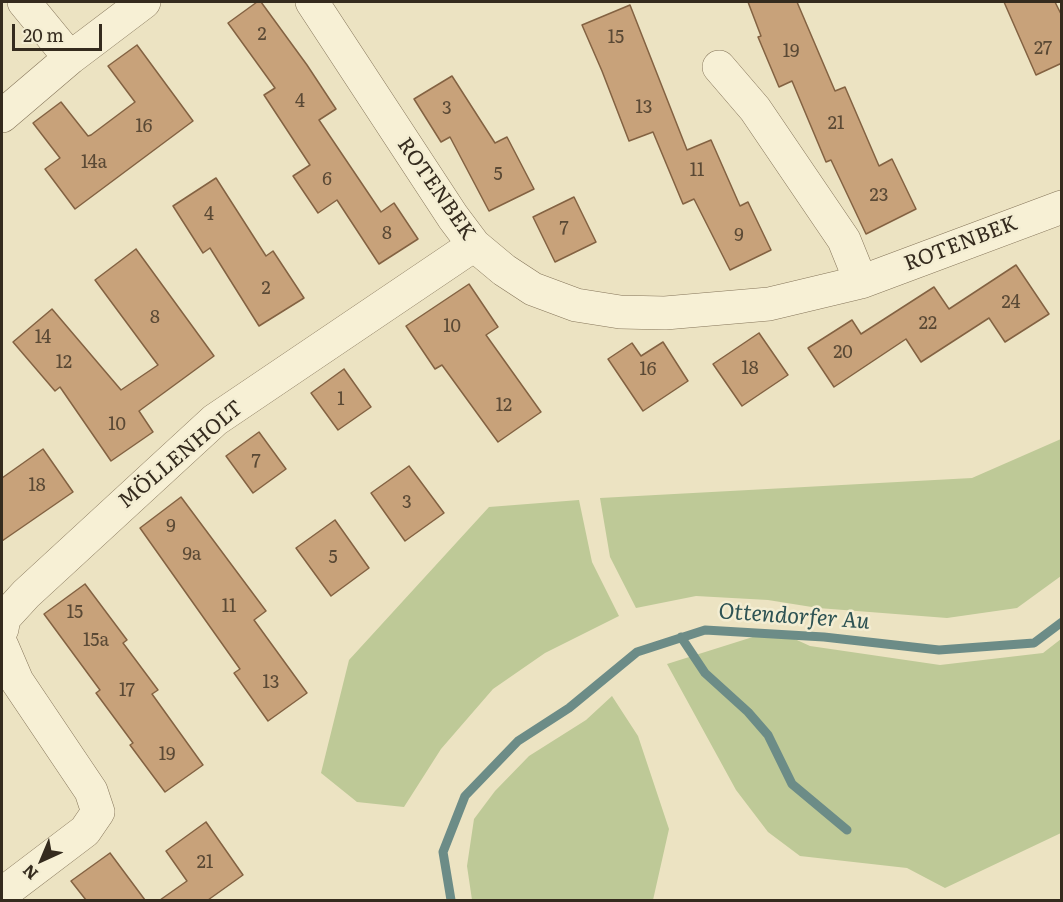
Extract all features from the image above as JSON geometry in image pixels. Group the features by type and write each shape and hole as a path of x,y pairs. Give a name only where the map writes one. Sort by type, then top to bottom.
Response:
{"street":[{"path":"24,2 70,58"},
{"path":"2,116 70,58 144,2"},
{"name":"ROTENBEK","path":"312,2 453,218 474,245 532,289 576,305 620,312 665,313 769,304 861,282 1062,207"},
{"path":"719,67 755,109 844,240 861,282"},
{"name":"MÖLLENHOLT","path":"2,629 4,618 26,594 215,420 474,245"},
{"path":"2,646 16,681 91,791 98,812 85,831 2,894"}],"green space":[{"path":"1061,439 1061,576 1017,608 947,618 818,608 768,600 696,596 636,608 610,557 600,498 972,478"},
{"path":"579,500 592,562 619,616 545,653 493,689 441,749 404,807 357,802 321,773 349,660 489,507"},
{"path":"775,630 810,646 940,665 1043,653 1061,639 1061,833 945,888 907,868 800,856 768,832 736,790 667,664"},
{"path":"612,696 638,736 669,829 653,900 472,900 467,866 474,819 495,791 529,756 586,720"}],"building":[{"path":"257,2 261,2 336,109 319,120 381,212 394,203 418,239 379,264 337,200 318,213 293,176 310,165 264,95 275,88 228,23"},
{"path":"748,2 797,2 835,91 845,87 879,166 892,159 916,209 866,234 831,160 826,162 792,81 779,87 758,37 761,36"},
{"path":"1004,2 1055,2 1062,16 1062,63 1036,75"},
{"path":"630,5 687,150 711,140 740,206 748,202 771,250 730,270 694,199 683,204 653,132 629,141 582,25"},
{"path":"137,45 193,121 75,209 45,169 60,158 33,123 61,102 88,136 135,102 108,66"},
{"path":"452,76 495,143 507,137 534,189 489,211 450,137 441,142 414,99"},
{"path":"216,178 266,256 273,251 304,298 259,326 210,248 203,253 173,206"},
{"path":"574,197 596,242 555,262 533,217"},
{"path":"136,249 214,356 139,411 153,432 111,461 60,387 55,391 13,342 52,309 121,390 158,365 95,280"},
{"path":"1016,265 1049,314 1005,342 989,318 921,362 906,339 834,387 808,348 852,320 861,334 934,287 949,309"},
{"path":"469,284 498,327 486,335 541,412 498,442 442,365 435,369 406,326"},
{"path":"759,333 788,375 742,406 713,364"},
{"path":"663,342 688,381 643,411 608,359 632,343 641,356"},
{"path":"344,369 371,407 338,430 311,393"},
{"path":"259,432 286,469 253,493 226,456"},
{"path":"43,449 73,492 2,541 2,478"},
{"path":"409,466 444,513 405,541 371,493"},
{"path":"181,497 266,611 254,620 307,693 268,721 234,673 240,669 140,528"},
{"path":"335,520 369,568 331,596 296,548"},
{"path":"85,584 127,640 123,643 158,690 152,694 203,765 165,792 130,745 133,743 96,693 100,690 44,614"},
{"path":"206,822 243,875 208,900 160,900 187,881 166,851"},
{"path":"110,853 145,900 86,900 71,881"}],"waterway":[{"name":"Ottendorfer Au","path":"451,900 443,852 465,796 518,741 569,708 637,652 705,630 824,637 939,650 1034,643 1062,622"},
{"path":"681,637 705,673 748,712 768,735 792,784 847,830"}]}
